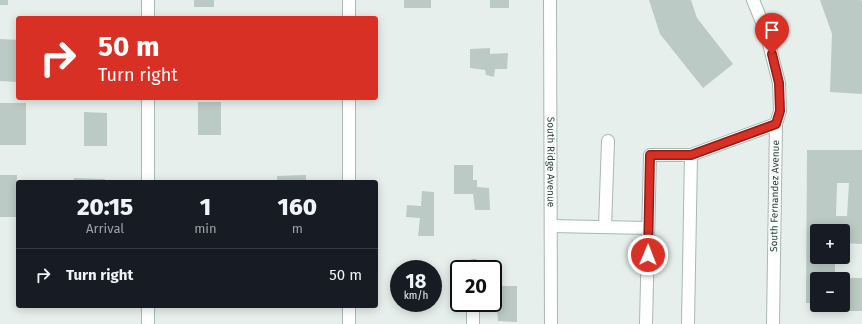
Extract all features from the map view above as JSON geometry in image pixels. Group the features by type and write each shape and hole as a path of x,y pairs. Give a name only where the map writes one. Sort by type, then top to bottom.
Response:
{"street":[{"path":"148,0 148,16"},
{"path":"349,0 349,16"},
{"name":"South Ridge Avenue","path":"550,0 551,324"},
{"name":"South Fernandez Avenue","path":"753,0 766,32 779,83 780,111 776,124 773,324"},
{"path":"148,100 148,180"},
{"path":"349,100 349,180"},
{"path":"646,324 650,155 691,155 776,124"},
{"path":"605,227 608,141"},
{"path":"688,324 691,155"},
{"path":"551,226 648,228"},
{"path":"148,308 148,324"},
{"path":"349,308 349,324"},
{"path":"473,324 474,312"}],"building":[{"path":"0,0 8,0 8,5 0,5"},
{"path":"194,0 214,0 214,7 194,7"},
{"path":"404,0 431,0 431,8 404,8"},
{"path":"490,0 509,0 509,8 490,8"},
{"path":"649,0 691,0 697,18 733,64 703,88 660,34"},
{"path":"820,0 861,0 862,2 862,94 830,92 832,34"},
{"path":"0,39 16,40 16,82 0,81"},
{"path":"490,48 490,54 508,53 507,69 495,69 494,77 486,75 485,70 470,68 470,49"},
{"path":"198,102 221,102 221,135 198,135"},
{"path":"0,103 26,103 26,145 0,145"},
{"path":"84,112 107,113 107,146 84,146"},
{"path":"807,150 862,150 862,244 850,243 850,224 810,224 810,264 835,264 835,272 810,272 810,303 806,303","holes":["837,183 849,183 847,216 836,216"]},
{"path":"454,165 473,165 473,180 477,180 477,187 489,188 490,210 475,210 473,194 454,194"},
{"path":"0,175 17,175 16,217 0,217"},
{"path":"306,175 306,180 277,180 277,176"},
{"path":"74,178 105,179 105,180 74,180"},
{"path":"422,191 434,192 434,236 418,236 420,218 406,217 407,205 421,206"},
{"path":"850,278 862,278 862,311 850,311"},
{"path":"502,286 517,286 517,322 498,321 497,312 502,312"}],"route":[{"path":"648,255 650,155 691,155 776,124 780,111 779,83 772,54"}]}
